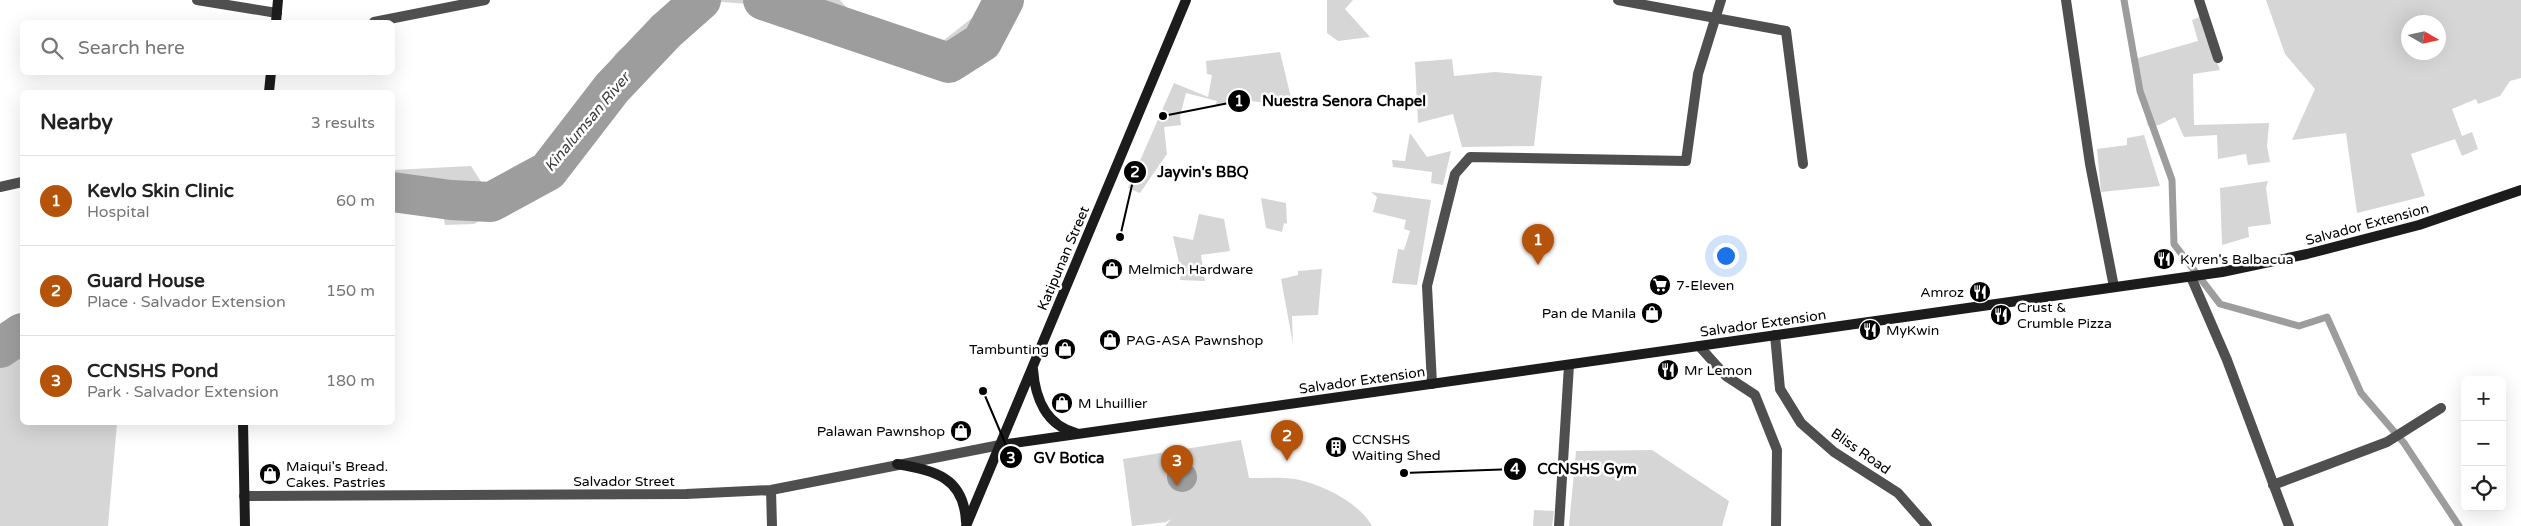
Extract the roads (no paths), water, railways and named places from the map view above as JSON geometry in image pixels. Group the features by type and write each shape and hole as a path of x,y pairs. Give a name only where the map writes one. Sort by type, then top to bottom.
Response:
{"main road":[{"path":"276,18 278,0"},
{"name":"Katipunan Street","path":"966,525 1186,0"},
{"path":"269,90 271,75"},
{"name":"Salvador Extension","path":"1000,445 2222,272 2308,254 2420,225 2521,190"},
{"path":"1032,367 1038,397 1047,415 1064,429 1079,434"},
{"path":"243,425 245,526"},
{"path":"897,464 934,472 952,484 960,495 966,525"}],"street":[{"path":"197,0 276,18"},
{"path":"384,20 485,0"},
{"path":"1618,0 1786,31 1804,164"},
{"path":"1432,384 1427,286 1456,174 1470,157 1686,161 1698,74 1721,0"},
{"path":"2066,0 2090,164 2114,287"},
{"path":"2199,0 2218,58"},
{"path":"0,188 20,183"},
{"path":"2193,276 2227,360 2288,526"},
{"name":"Bliss Road","path":"1775,335 1780,389 1801,422 1834,452 1898,493 1927,526"},
{"path":"1699,346 1726,376 1755,395 1777,450 1776,526"},
{"path":"1559,526 1569,365"},
{"path":"2273,485 2387,442 2441,408"},
{"name":"Salvador Street","path":"244,496 686,494 771,490 1000,445"},
{"path":"771,490 772,526"}],"waterway":[{"name":"Kinalumsan River","path":"395,192 451,200 491,202 548,171 612,88 666,31 701,0"},
{"name":"Kinalumsan River","path":"763,0 949,63 982,42 1004,0"},
{"path":"2124,0 2140,91 2172,180 2174,244 2220,304 2299,326 2327,317 2361,393 2404,443 2459,526"},
{"name":"Kinalumsan River","path":"0,348 20,334"}],"place":[{"name":"Nuestra Senora Chapel","path":"1163,116"},
{"name":"Jayvin's BBQ","path":"1120,237"},
{"name":"Kyren's Balbacua","path":"2164,259"},
{"name":"Kevlo Skin Clinic","path":"1538,265"},
{"name":"Melmich Hardware","path":"1112,269"},
{"name":"7-Eleven","path":"1660,285"},
{"name":"Amroz","path":"1980,292"},
{"name":"Pan de Manila","path":"1652,313"},
{"name":"Crust & Crumble Pizza","path":"2001,315"},
{"name":"MyKwin","path":"1870,330"},
{"name":"PAG-ASA Pawnshop","path":"1110,340"},
{"name":"Tambunting","path":"1065,349"},
{"name":"Mr Lemon","path":"1668,370"},
{"name":"GV Botica","path":"983,391"},
{"name":"M Lhuillier","path":"1062,403"},
{"name":"Palawan Pawnshop","path":"961,431"},
{"name":"CCNSHS Waiting Shed","path":"1336,447"},
{"name":"Guard House","path":"1287,461"},
{"name":"CCNSHS Gym","path":"1404,473"},
{"name":"Maiqui's Bread. Cakes. Pastries","path":"270,474"},
{"name":"CCNSHS Pond","path":"1177,486"}]}
